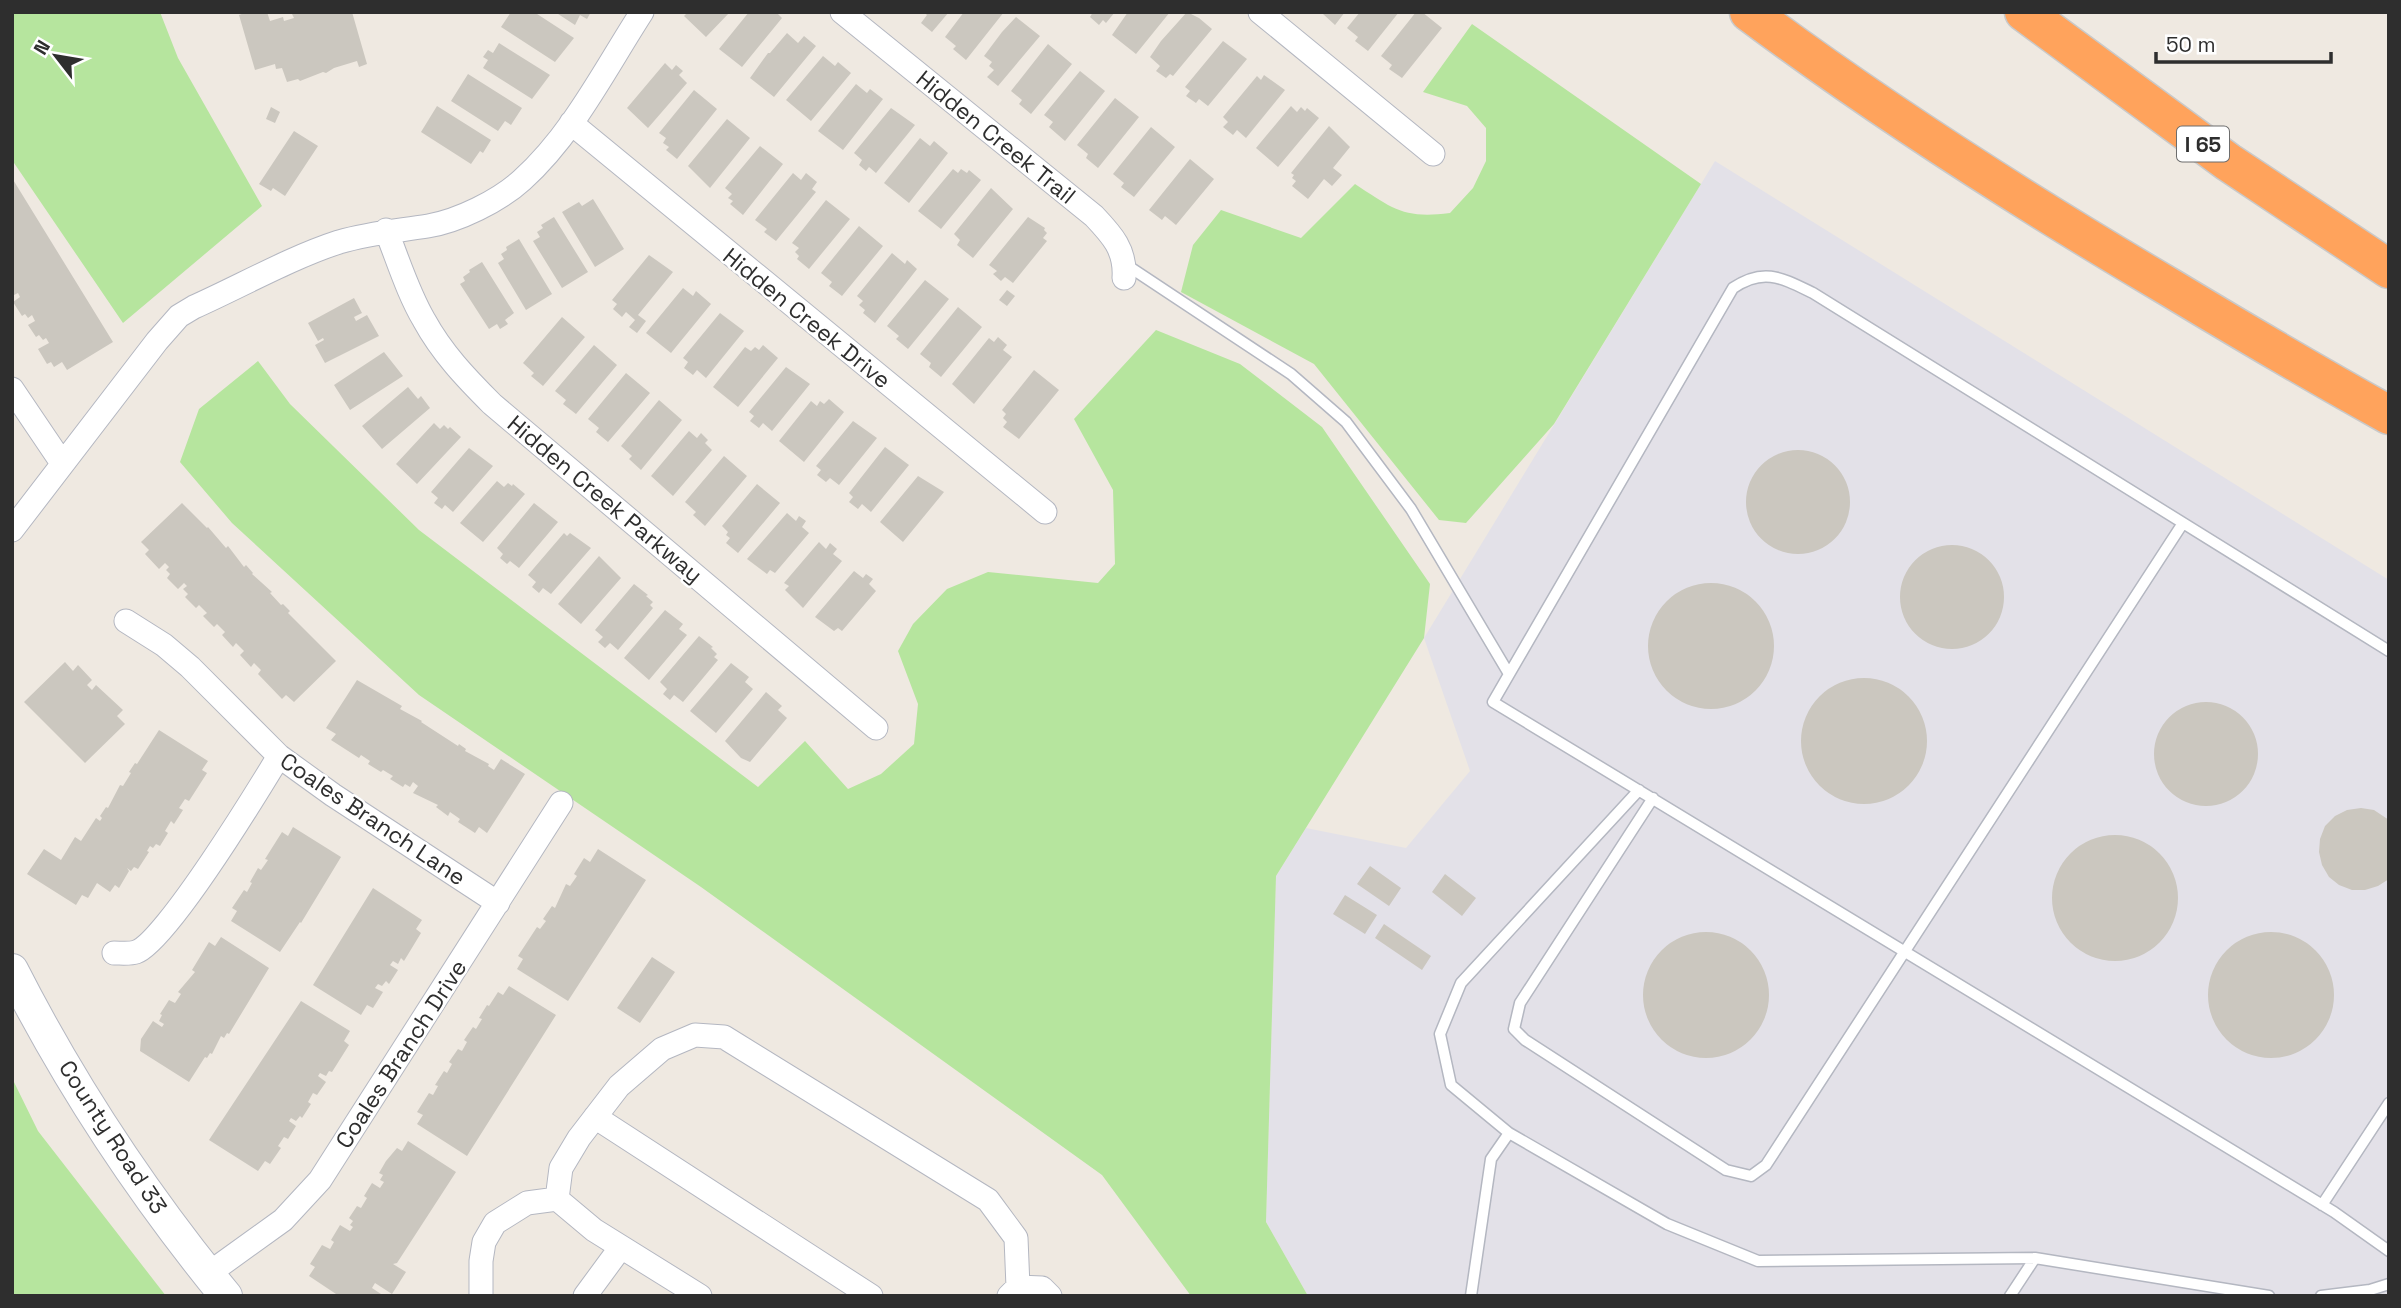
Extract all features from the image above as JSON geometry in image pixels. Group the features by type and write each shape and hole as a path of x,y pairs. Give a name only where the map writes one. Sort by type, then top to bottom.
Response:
{"highway":[{"path":"1749,12 1881,106 2067,226 2200,317 2389,437"},
{"name":"I 65","path":"2024,12 2228,162 2389,269"},
{"path":"2067,226 2389,415"}],"street":[{"path":"12,530 119,389 179,316 314,251 386,230 430,226 464,216 520,182 548,153 571,123 642,12"},
{"name":"Hidden Creek Trail","path":"842,12 1094,216 1121,249 1125,271"},
{"path":"1260,12 1433,154"},
{"name":"Hidden Creek Drive","path":"571,123 1045,512"},
{"name":"Hidden Creek Parkway","path":"386,230 422,318 461,374 492,404 876,728"},
{"path":"12,389 62,463"},
{"name":"Coales Branch Lane","path":"126,621 164,645 190,667 279,756 333,795 498,903"},
{"path":"114,953 136,952 158,936 241,819 279,756"},
{"name":"Coales Branch Drive","path":"217,1285 320,1180 561,803"},
{"name":"County Road 33","path":"12,970 87,1101 151,1200 217,1285"},
{"path":"557,1199 561,1168 619,1086 662,1049 695,1035 724,1037 988,1200 1016,1238 1013,1291 1042,1288 1050,1296"},
{"path":"595,1117 871,1296"},
{"path":"481,1296 484,1242 495,1223 527,1203 557,1199 594,1230 700,1296"},
{"path":"585,1296 621,1247"}],"lane":[{"path":"1125,271 1291,374 1346,422 1411,509 1509,674"},
{"path":"2389,651 1813,293 1777,276 1746,279 1733,288 1493,702 2322,1205 2389,1251"},
{"path":"1653,799 1520,1003 1514,1029 1525,1040 1726,1170 1751,1176 1766,1165 2183,523"},
{"path":"1639,790 1461,984 1440,1034 1451,1085 1509,1133 1667,1224 1758,1261 2035,1258 2269,1296"},
{"path":"2322,1205 2389,1103"},
{"path":"1471,1296 1491,1159 1509,1133"},
{"path":"2010,1296 2035,1258"},
{"path":"2321,1296 2370,1290 2389,1284"}],"shaded area":[{"path":"1715,161 2389,580 2389,1296 1308,1296 1266,1222 1276,876 1306,828 1406,848 1470,771 1424,638"}],"green space":[{"path":"12,12 160,12 178,58 262,206 123,323 12,160"},
{"path":"1472,24 1701,184 1554,424 1466,523 1439,520 1314,364 1181,292 1193,245 1221,210 1301,238 1355,184 1400,210 1421,215 1450,213 1473,188 1486,161 1486,128 1467,106 1423,92"},
{"path":"1156,330 1240,364 1322,427 1430,584 1424,638 1276,876 1266,1222 1308,1296 1191,1296 1102,1175 701,887 419,695 232,523 180,462 199,409 258,361 290,404 419,530 758,787 805,741 848,789 881,774 914,744 918,704 898,651 913,624 947,589 988,572 1098,583 1115,564 1113,490 1074,419"},
{"path":"12,1078 38,1131 166,1296 12,1296"}],"building":[{"path":"247,12 267,12 270,21 283,17 284,21 294,18 292,14 297,12 352,12 367,64 359,67 357,61 300,81 298,79 287,82 282,68 276,69 275,64 255,70 239,15"},
{"path":"511,12 534,12 574,38 555,62 501,27"},
{"path":"555,12 591,12 587,19 580,15 575,25"},
{"path":"688,12 730,12 706,37 684,16"},
{"path":"749,12 776,12 782,18 742,67 719,49"},
{"path":"924,12 949,12 932,32 921,23 927,15"},
{"path":"964,12 1004,12 966,60 953,49 956,46 945,37"},
{"path":"1093,12 1115,12 1106,23 1103,20 1099,25 1090,17"},
{"path":"1128,12 1170,12 1136,54 1112,35"},
{"path":"1187,12 1212,29 1173,76 1170,74 1166,78 1156,71 1160,66 1150,57"},
{"path":"1345,12 1335,25 1323,14"},
{"path":"1360,12 1399,12 1368,51 1355,41 1358,37 1347,28"},
{"path":"1416,12 1422,12 1442,28 1402,78 1389,69 1392,65 1381,56"},
{"path":"1016,17 1040,36 998,86 987,77 994,70 989,66 992,62 984,56"},
{"path":"787,33 798,43 804,36 816,46 774,97 750,78"},
{"path":"1223,41 1247,59 1208,106 1199,99 1196,103 1186,96 1190,91 1185,87"},
{"path":"499,43 550,75 532,99 483,68 488,60 483,57 488,50 493,53"},
{"path":"1048,44 1072,64 1031,114 1019,104 1022,100 1011,91"},
{"path":"823,56 835,66 838,62 851,73 811,121 786,100"},
{"path":"665,63 672,70 676,65 683,71 679,75 687,83 648,128 627,108"},
{"path":"1080,71 1105,91 1065,141 1049,127 1053,122 1044,115"},
{"path":"468,74 522,108 511,125 505,121 498,131 451,101"},
{"path":"1264,75 1285,90 1246,138 1237,130 1233,135 1223,127 1228,122 1223,117 1257,76 1261,80"},
{"path":"856,84 867,93 870,89 883,99 843,150 818,131"},
{"path":"694,90 717,109 677,159 666,150 669,147 663,143 666,138 659,133"},
{"path":"1115,98 1139,117 1098,168 1086,158 1088,154 1077,145"},
{"path":"437,106 491,140 483,153 480,151 471,164 421,132"},
{"path":"1291,106 1297,112 1301,107 1305,111 1307,108 1319,118 1278,167 1256,148"},
{"path":"271,107 280,112 275,123 266,119"},
{"path":"891,108 915,125 876,173 869,167 866,171 859,165 862,160 854,153"},
{"path":"727,119 750,138 710,188 688,166"},
{"path":"1329,126 1350,147 1333,168 1342,175 1332,186 1324,179 1308,199 1292,186 1296,181 1291,173"},
{"path":"1151,127 1175,147 1134,197 1121,187 1124,183 1113,174"},
{"path":"294,131 318,146 285,196 273,188 271,191 259,184"},
{"path":"920,138 930,146 934,141 948,153 909,203 884,183"},
{"path":"760,146 783,164 743,215 730,204 733,201 728,198 732,194 725,188"},
{"path":"1190,159 1214,179 1176,225 1165,216 1162,220 1149,210"},
{"path":"953,169 958,173 961,169 967,173 969,170 981,180 941,229 918,211"},
{"path":"793,173 801,180 806,173 817,182 812,189 816,192 776,241 764,232 767,229 755,220"},
{"path":"12,178 113,342 67,370 62,362 54,367 51,362 47,364 38,349 49,343 46,338 43,340 39,335 36,337 28,325 35,321 32,315 28,318 25,314 22,316 13,302 20,297 18,293 12,293"},
{"path":"991,188 1013,209 973,258 957,245 960,240 954,234"},
{"path":"593,199 624,249 595,267 562,212 579,202 582,206"},
{"path":"826,200 850,219 809,269 797,259 799,256 795,252 799,248 792,243"},
{"path":"554,217 588,272 562,288 533,241 540,237 537,232 543,228 541,225"},
{"path":"1028,217 1045,228 1047,233 1043,238 1047,241 1013,283 1005,277 1001,281 993,274 997,271 989,265"},
{"path":"859,226 883,246 842,296 829,286 832,282 821,273"},
{"path":"519,239 552,294 526,310 498,263 504,259 501,254 507,250 506,247"},
{"path":"892,253 905,264 907,260 917,269 875,323 863,313 865,310 859,305 863,301 857,296"},
{"path":"649,255 673,272 638,315 646,321 637,333 629,327 635,320 626,312 622,317 613,309 617,304 612,300"},
{"path":"482,262 514,313 505,320 508,324 500,329 497,324 489,329 460,284 465,281 463,277 469,270"},
{"path":"925,280 949,299 908,349 896,339 899,336 887,326"},
{"path":"683,288 693,296 696,291 711,304 671,353 646,333"},
{"path":"1007,290 1015,296 1007,306 999,300"},
{"path":"354,298 362,313 354,317 356,321 367,315 379,336 325,363 315,345 324,340 323,338 318,341 308,323"},
{"path":"958,307 982,327 941,377 929,367 931,363 920,354"},
{"path":"720,313 744,331 706,378 697,370 693,375 684,368 688,362 683,358"},
{"path":"562,317 585,337 543,386 531,376 534,373 523,363"},
{"path":"998,337 1007,345 1003,350 1012,357 974,404 952,384 989,338 994,342"},
{"path":"594,345 617,365 576,414 563,404 566,400 555,391"},
{"path":"763,345 778,358 738,407 713,387 745,347 751,351 755,347 759,350"},
{"path":"384,352 403,376 350,410 334,385"},
{"path":"786,367 810,384 772,431 763,423 759,428 750,421 754,416 749,412"},
{"path":"1034,370 1059,390 1019,439 1003,427 1007,422 1003,418 1006,414 1002,410"},
{"path":"626,373 650,393 608,442 596,432 599,428 588,419"},
{"path":"408,387 418,399 421,396 430,408 382,449 362,426"},
{"path":"829,399 844,412 804,462 779,441 811,401 817,406 820,401 824,404"},
{"path":"659,400 682,420 641,470 629,459 632,456 621,446"},
{"path":"853,421 877,438 839,485 830,478 826,482 817,475 821,470 816,466"},
{"path":"434,423 440,429 444,425 448,429 450,427 461,437 417,484 396,464"},
{"path":"689,431 697,438 701,433 712,450 673,496 651,476"},
{"path":"885,447 909,465 871,512 862,504 858,509 849,502 853,497 849,493"},
{"path":"469,448 493,466 453,512 445,505 442,509 434,503 438,498 431,492"},
{"path":"1798,450 1818,454 1835,465 1846,482 1850,502 1846,522 1835,539 1818,550 1798,554 1778,550 1761,539 1750,522 1746,502 1750,482 1761,465 1778,454"},
{"path":"724,456 747,476 705,526 693,515 696,512 685,502"},
{"path":"918,476 944,492 903,542 880,522"},
{"path":"497,481 504,487 508,483 512,486 513,484 525,494 483,542 460,523"},
{"path":"757,484 780,503 738,553 726,543 730,538 722,526"},
{"path":"182,503 226,548 228,546 244,567 246,565 281,605 290,611 288,613 336,661 294,702 286,695 282,699 258,674 261,670 254,663 251,667 240,655 244,651 236,643 233,647 222,635 225,632 217,624 214,627 203,616 207,613 199,605 196,608 185,597 188,594 183,589 187,586 184,583 178,589 167,578 170,574 165,563 159,569 145,554 149,550 141,542"},
{"path":"534,503 558,522 519,568 510,561 507,564 500,558 503,554 497,548"},
{"path":"787,513 796,521 799,516 806,521 802,527 809,533 775,573 770,570 767,574 747,559"},
{"path":"564,533 567,536 570,533 591,548 551,594 543,588 539,593 532,587 536,582 528,575"},
{"path":"819,542 826,549 830,543 837,549 833,554 842,561 803,608 785,590 789,586 784,583"},
{"path":"1952,545 1972,549 1995,568 2000,577 2004,597 2000,617 1981,640 1972,645 1952,649 1932,645 1909,626 1904,617 1900,597 1904,577 1923,554 1932,549"},
{"path":"599,556 621,578 581,624 558,604"},
{"path":"854,571 863,578 866,574 873,579 869,584 876,591 842,631 838,628 834,631 815,617"},
{"path":"1711,583 1735,588 1756,601 1769,622 1774,646 1769,670 1756,691 1735,704 1711,709 1687,704 1666,691 1653,670 1648,646 1653,622 1666,601 1687,588"},
{"path":"634,584 648,595 646,596 653,602 650,605 653,608 618,650 610,643 605,648 598,642 603,637 595,630"},
{"path":"665,610 683,624 679,629 687,635 649,680 624,658"},
{"path":"699,636 713,647 711,648 717,654 714,657 718,660 683,702 674,695 670,700 663,694 667,689 660,682"},
{"path":"65,662 73,671 78,665 92,680 87,685 92,690 96,685 123,710 117,716 125,724 85,763 24,702"},
{"path":"731,663 749,677 745,682 753,689 716,733 690,711"},
{"path":"1864,678 1888,683 1909,696 1922,717 1927,741 1922,765 1909,786 1888,799 1864,804 1840,799 1819,786 1806,765 1801,741 1806,717 1819,696 1840,683"},
{"path":"357,680 402,706 400,709 458,746 459,744 494,770 501,759 525,774 487,833 479,827 475,833 458,822 460,819 450,812 448,816 436,807 438,805 413,793 418,786 413,782 410,787 405,784 403,787 390,779 393,776 368,764 370,761 361,755 359,758 331,740 336,734 326,728"},
{"path":"766,692 782,706 778,710 787,718 750,762 741,758 725,741"},
{"path":"2206,702 2226,706 2249,725 2254,734 2258,754 2254,774 2235,797 2226,802 2206,806 2186,802 2163,783 2158,774 2154,754 2158,734 2177,711 2186,706"},
{"path":"159,730 208,761 202,770 207,773 189,801 185,799 179,808 183,810 174,824 171,821 160,846 150,846 138,869 134,867 131,871 127,868 129,871 119,888 115,885 110,892 97,883 88,898 82,895 76,905 27,874 44,849 61,860 75,837 81,841 96,818 100,821 100,816 106,807 108,808 120,785 123,786 131,773 129,772"},
{"path":"2347,810 2374,810 2389,820 2389,879 2365,890 2352,890 2329,877 2322,865 2320,839 2325,826 2335,816"},
{"path":"293,827 341,857 280,952 231,921 237,911 232,908 244,890 247,892 258,868 261,870 268,860 265,859 282,832 288,836"},
{"path":"2115,835 2139,840 2160,853 2173,874 2178,898 2173,922 2160,943 2139,956 2115,961 2091,956 2070,943 2057,922 2052,898 2057,874 2070,853 2091,840"},
{"path":"598,849 646,880 568,1001 517,969 523,959 518,956 537,927 540,929 546,921 543,919 552,906 555,908 566,884 570,886 577,876 574,874 584,858 590,862"},
{"path":"1370,866 1401,888 1389,906 1357,884"},
{"path":"1445,874 1476,898 1462,916 1432,892"},
{"path":"373,888 422,920 416,929 421,933 404,961 401,958 398,964 393,961 390,965 398,970 389,984 386,981 382,986 378,984 375,988 383,992 373,1008 367,1005 361,1015 313,985"},
{"path":"1345,895 1377,915 1365,934 1333,914"},
{"path":"1384,924 1431,956 1422,970 1375,938"},
{"path":"1706,932 1730,937 1751,950 1764,971 1769,995 1764,1019 1751,1040 1730,1053 1706,1058 1682,1053 1661,1040 1648,1019 1643,995 1648,971 1661,950 1682,937"},
{"path":"2271,932 2295,937 2316,950 2329,971 2334,995 2329,1019 2316,1040 2295,1053 2271,1058 2247,1053 2226,1040 2213,1019 2208,995 2213,971 2226,950 2247,937"},
{"path":"221,937 269,968 229,1034 224,1038 221,1036 212,1054 205,1057 189,1082 140,1051 141,1039 153,1021 162,1027 164,1024 159,1021 162,1015 160,1014 169,1000 175,1003 181,994 178,992 195,972 192,970 209,942 215,946"},
{"path":"652,957 675,972 640,1023 617,1008"},
{"path":"509,986 556,1015 467,1156 417,1124 423,1115 417,1112 429,1093 433,1095 438,1086 435,1085 444,1071 447,1073 452,1064 449,1062 458,1049 462,1051 467,1042 464,1040 473,1027 476,1029 487,1005 489,1006 498,992 503,995"},
{"path":"301,1001 350,1031 344,1041 349,1045 332,1072 329,1071 326,1076 320,1073 318,1076 326,1082 317,1095 313,1093 308,1102 311,1104 302,1118 300,1116 296,1121 291,1118 289,1121 296,1126 288,1139 284,1137 278,1146 281,1148 270,1164 265,1161 258,1171 209,1140"},
{"path":"408,1141 456,1172 397,1263 393,1264 406,1272 392,1294 375,1283 372,1288 384,1296 339,1296 309,1276 315,1267 310,1264 322,1245 330,1249 334,1242 331,1240 340,1225 350,1231 353,1221 349,1218 357,1206 361,1208 372,1183 380,1188 384,1182 380,1180 383,1175 379,1173 386,1161 397,1148 402,1151"}]}
